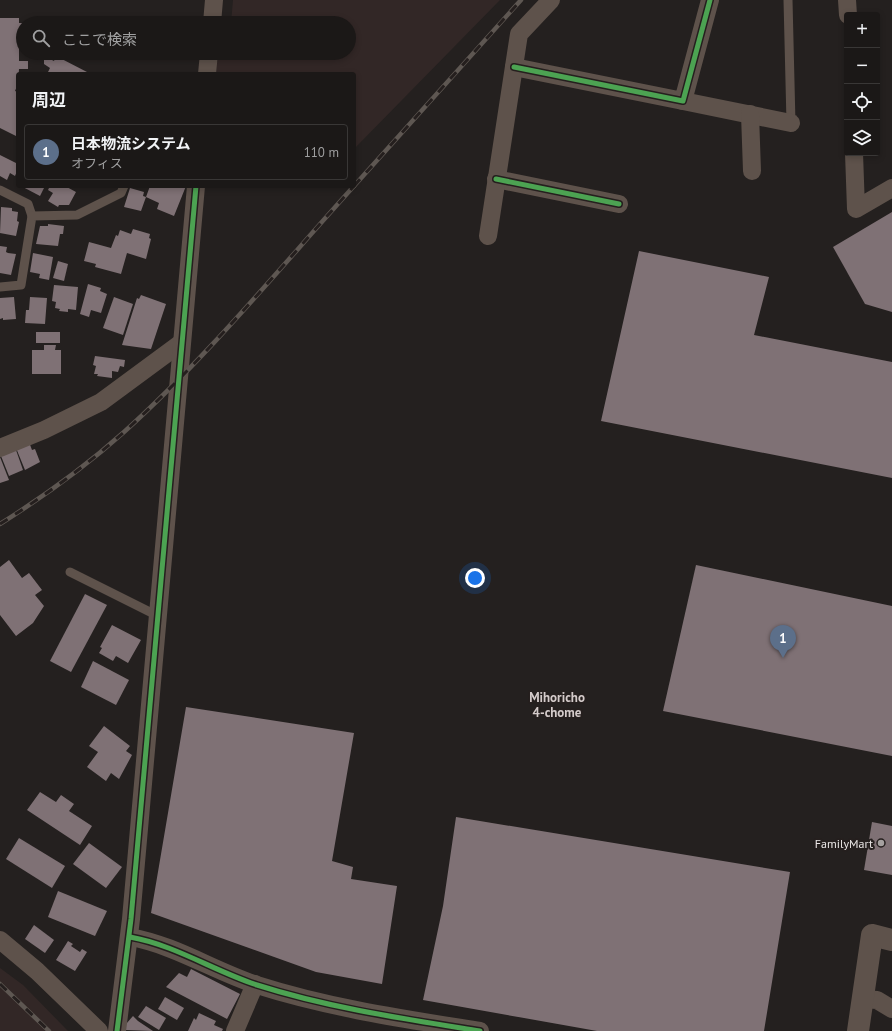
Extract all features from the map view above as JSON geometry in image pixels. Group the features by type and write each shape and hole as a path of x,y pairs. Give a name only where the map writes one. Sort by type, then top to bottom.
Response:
{"street":[{"path":"213,16 214,0"},
{"path":"488,236 519,34 551,0"},
{"path":"683,101 710,0"},
{"path":"847,0 848,12"},
{"path":"207,72 208,60"},
{"path":"514,67 750,114 792,124"},
{"path":"750,114 752,171"},
{"path":"854,156 856,209 892,188"},
{"path":"496,179 618,204"},
{"path":"117,1031 130,937 196,188"},
{"path":"0,448 44,430 101,402 181,343"},
{"path":"858,1031 872,935 892,940"},
{"path":"130,937 150,941 255,984 321,1003 480,1031"},
{"path":"0,940 37,972 99,1031"},
{"path":"235,1031 255,984"},
{"path":"863,999 877,1000 892,1010"}],"lane":[{"path":"788,0 792,124"},
{"path":"32,216 77,216 121,193 123,188"},
{"path":"0,190 28,204 32,216 21,285 0,287"},
{"path":"70,572 158,616"}],"shaded area":[{"path":"233,0 500,0 356,147 356,72 216,72 217,60 356,60 356,16 232,16"},
{"path":"0,968 23,985 68,1031 0,1031"}],"building":[{"path":"0,18 16,18 16,60 28,61 28,69 19,69 19,72 16,72 16,136 0,128"},
{"path":"44,60 64,60 87,72 48,72 50,68 44,64"},
{"path":"0,155 16,163 16,174 15,176 10,173 7,180 0,176"},
{"path":"25,188 44,188 40,196"},
{"path":"49,188 69,188 76,192 69,205 59,205 58,207 48,201 53,193 48,190"},
{"path":"130,188 144,192 143,196 146,197 141,211 124,207"},
{"path":"149,188 185,188 174,216 157,209 159,203 146,197"},
{"path":"1,207 12,208 12,211 18,212 17,221 19,222 16,236 0,233"},
{"path":"892,212 892,312 865,304 833,247"},
{"path":"48,224 64,226 63,234 60,234 58,246 36,244 40,226 48,226"},
{"path":"133,229 150,234 149,238 151,239 146,259 127,253 121,274 95,267 96,264 84,261 89,242 111,248 116,235 118,236 120,230 131,234"},
{"path":"0,246 7,247 6,252 8,253 16,254 11,275 0,273"},
{"path":"639,251 769,277 754,335 892,362 892,478 601,421"},
{"path":"33,253 53,257 49,280 39,278 40,274 30,272"},
{"path":"58,261 68,264 64,281 53,278"},
{"path":"88,284 101,288 100,291 107,294 101,313 91,310 89,317 80,314"},
{"path":"54,285 78,287 76,310 68,309 68,312 59,311 60,309 55,308 56,302 52,301"},
{"path":"141,295 166,304 151,349 122,345 137,298 139,299"},
{"path":"14,297 16,319 0,319 0,298"},
{"path":"30,297 47,298 45,324 25,323 26,310 29,310"},
{"path":"114,297 133,304 123,335 103,328"},
{"path":"36,332 60,332 60,343 36,343"},
{"path":"44,345 56,345 55,350 61,350 61,374 32,374 32,350 44,350"},
{"path":"95,356 125,360 124,367 120,366 118,372 112,371 112,378 97,376 98,374 94,374 96,366 93,365"},
{"path":"29,442 32,450 35,449 40,462 25,470 16,448"},
{"path":"16,450 23,470 9,476 1,456"},
{"path":"0,457 9,480 0,483"},
{"path":"9,560 22,578 29,573 42,590 35,595 44,606 33,623 16,636 0,615 0,567"},
{"path":"696,565 892,606 892,756 663,711"},
{"path":"85,594 107,605 71,672 50,661"},
{"path":"112,625 141,640 128,663 116,656 113,661 99,653 102,648 100,647"},
{"path":"93,661 129,680 116,705 81,687"},
{"path":"186,707 354,733 332,861 353,867 351,879 397,886 382,984 316,972 151,913"},
{"path":"104,726 130,746 126,751 132,755 119,779 111,773 106,781 87,767 98,752 89,746"},
{"path":"40,792 56,802 61,795 74,804 69,811 92,826 80,845 27,810"},
{"path":"456,817 790,872 764,1031 597,1031 423,1000 443,906"},
{"path":"872,822 892,826 892,875 864,870"},
{"path":"19,838 65,866 52,888 6,859"},
{"path":"89,843 122,867 106,888 73,864"},
{"path":"58,891 107,911 95,936 48,917"},
{"path":"34,925 54,940 45,953 25,939"},
{"path":"68,941 73,944 71,946 80,952 82,949 87,952 75,971 56,960"},
{"path":"191,969 240,994 227,1019 166,987 179,973 187,977"},
{"path":"165,997 184,1008 177,1020 158,1009"},
{"path":"146,1006 166,1018 159,1030 138,1017"},
{"path":"199,1013 216,1021 214,1025 223,1029 222,1031 188,1031 194,1018 196,1020"},
{"path":"133,1016 153,1031 126,1030 126,1024"}],"railway":[{"path":"356,184 521,0"},
{"path":"0,524 48,492 110,445 155,403 242,312 352,188"},
{"path":"0,984 49,1031"}],"cycle path":[{"path":"514,67 683,101 710,0"},
{"path":"496,179 619,204"},
{"path":"117,1031 131,919 196,188"},
{"path":"130,937 163,946 241,979 284,993 367,1012 480,1031"}],"place":[{"name":"日本物流システム","path":"783,658"},
{"name":"FamilyMart","path":"881,843"}],"district":[{"name":"Mihoricho 4-chome","path":"557,704"}]}
